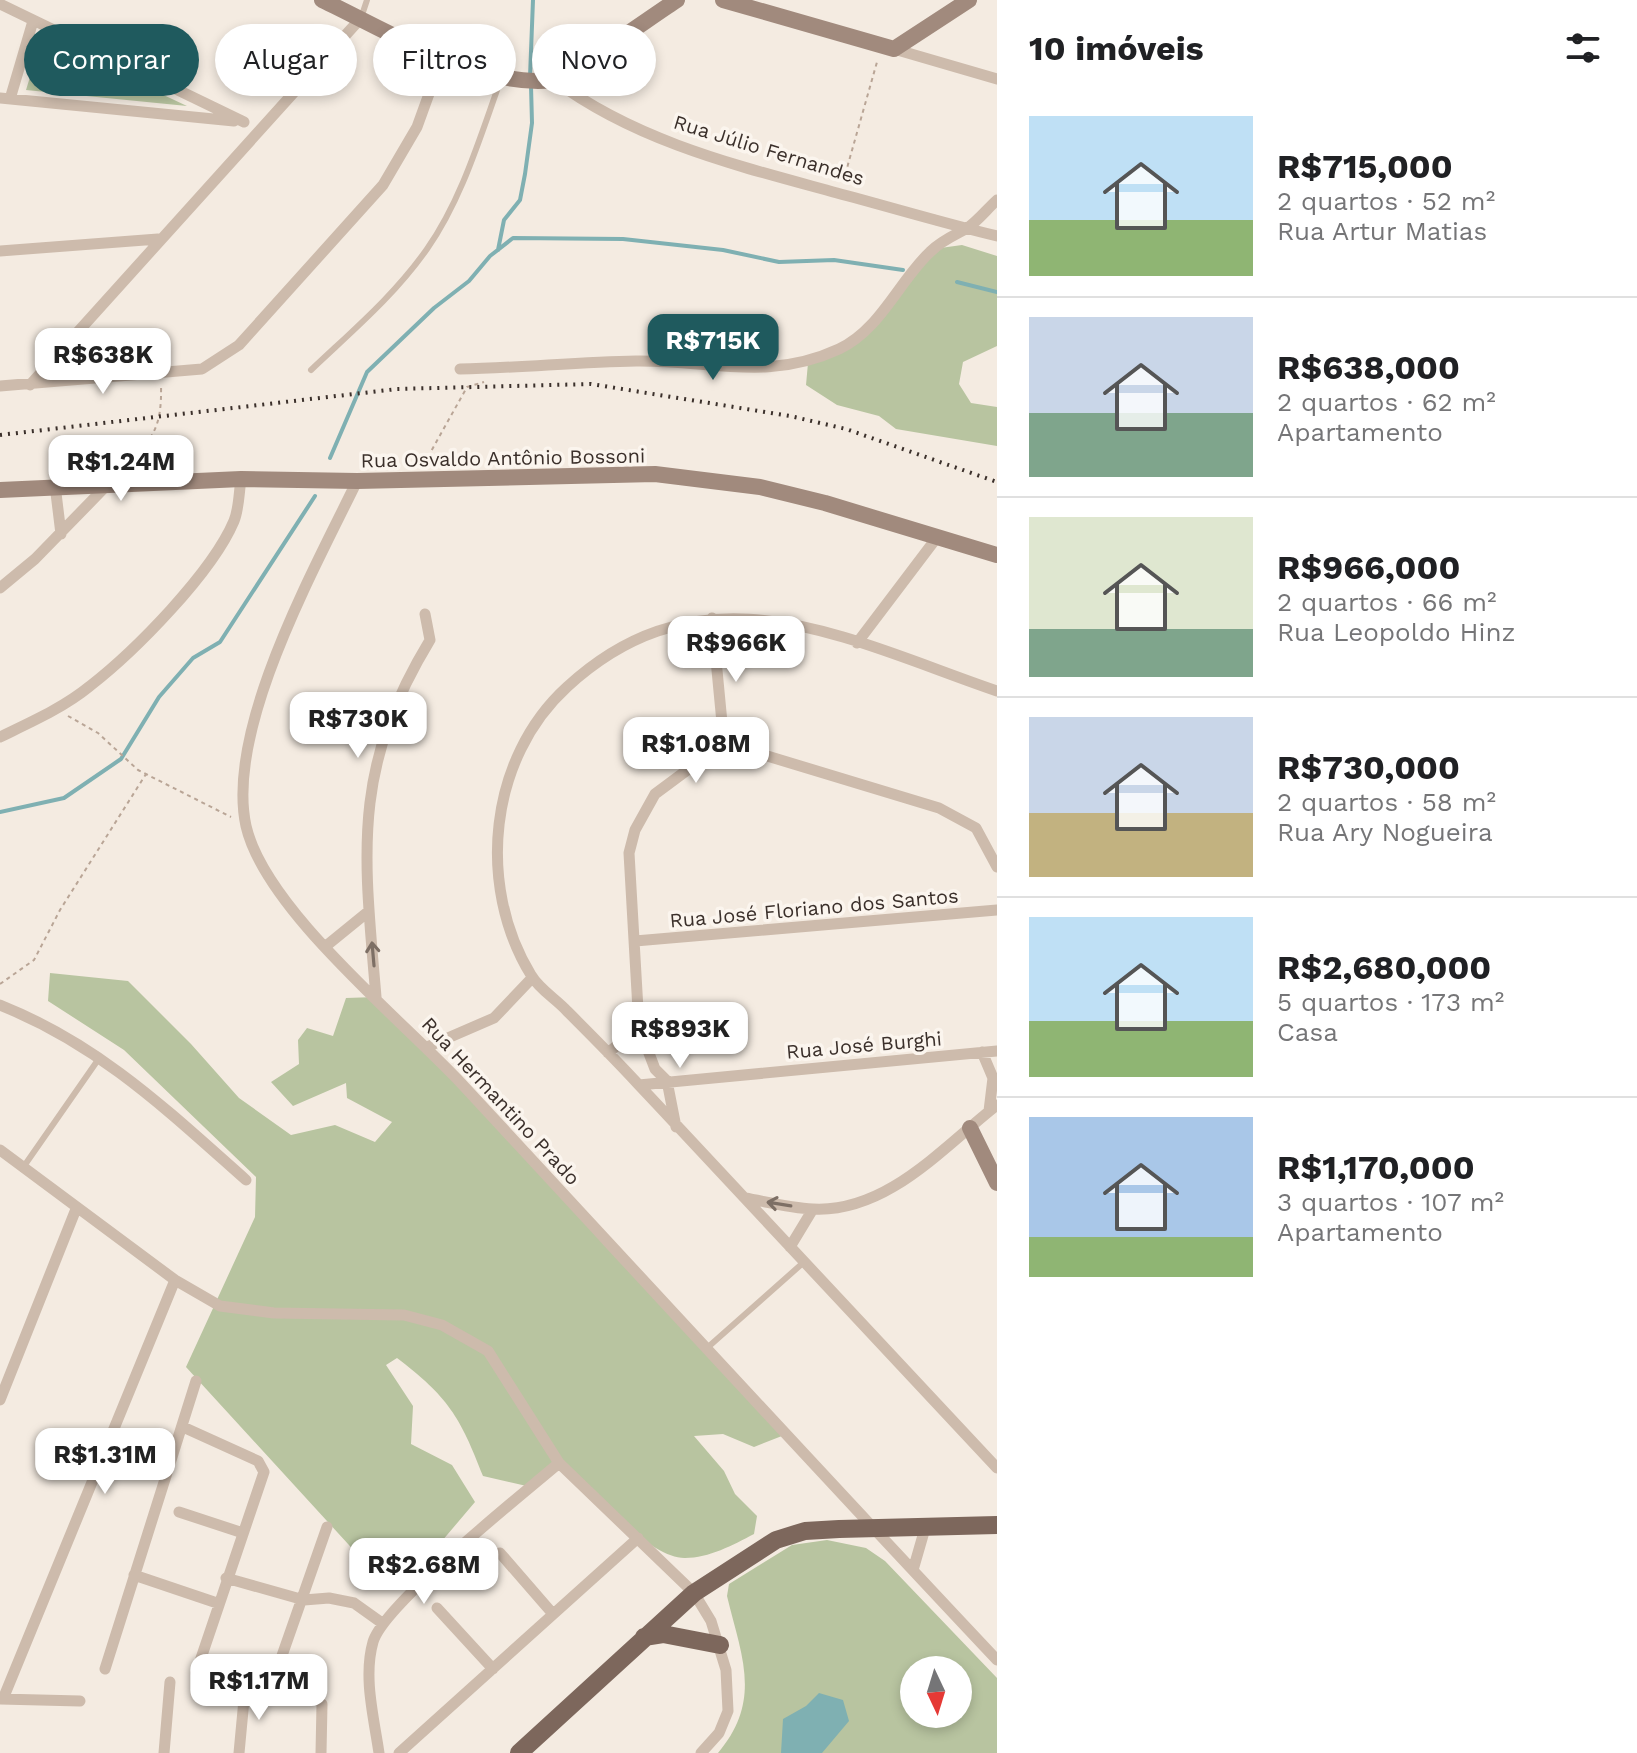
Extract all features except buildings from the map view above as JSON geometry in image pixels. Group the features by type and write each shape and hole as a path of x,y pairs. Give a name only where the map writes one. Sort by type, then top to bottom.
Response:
{"main road":[{"path":"519,1753 694,1593 776,1540 805,1531 993,1523"},
{"path":"644,1637 663,1634 720,1645"}],"street":[{"path":"322,0 373,24"},
{"path":"638,24 677,0"},
{"path":"723,0 997,79"},
{"path":"888,47 969,0"},
{"path":"0,4 244,122"},
{"path":"30,385 158,239 361,18"},
{"path":"33,21 5,98 260,126"},
{"path":"0,386 202,369 239,345 383,185 417,127 428,96"},
{"name":"Rua Júlio Fernandes","path":"576,96 642,131 738,166 997,236"},
{"path":"460,369 636,361 698,362 759,370 788,367 842,348 872,323 928,253 953,234 966,229 997,200"},
{"path":"0,251 158,239"},
{"name":"Rua Osvaldo Antônio Bossoni","path":"0,490 55,485 241,479 357,481 655,474 760,487 825,503 997,555"},
{"path":"0,737 56,710 90,687 132,648 215,554 235,519 241,479"},
{"name":"Rua Hermantino Prado","path":"357,481 288,624 263,689 247,764 246,826 266,874 303,923 427,1047 997,1660"},
{"path":"0,588 61,534 110,483"},
{"path":"55,485 61,534"},
{"path":"857,643 938,536"},
{"path":"376,997 369,911 367,822 372,777 394,707 430,640 425,614"},
{"path":"712,618 725,754"},
{"path":"997,691 796,623 712,618 649,633 571,683 545,708 515,759 503,796 498,869 508,924 532,978 639,1085 997,1468"},
{"path":"676,1127 667,1081 655,1069 639,1027 629,853 644,811 655,794 674,779 725,754 764,755 939,808 976,828 997,867"},
{"name":"Rua José Floriano dos Santos","path":"635,941 997,910"},
{"path":"326,946 369,911"},
{"path":"427,1047 494,1018 532,978"},
{"path":"0,1005 51,1026 129,1076 246,1180"},
{"path":"608,1053 639,1027"},
{"name":"Rua José Burghi","path":"639,1085 997,1051"},
{"path":"744,1198 813,1209 859,1204 883,1193 993,1108 993,1078 982,1052"},
{"path":"970,1128 997,1183"},
{"path":"0,1150 175,1280 220,1306 404,1315 470,1338 488,1351 559,1463 694,1593 720,1645 729,1686 728,1711 719,1733 701,1753"},
{"path":"0,1400 76,1209"},
{"path":"790,1247 813,1209"},
{"path":"80,1701 2,1699 175,1280"},
{"path":"105,1669 196,1381"},
{"path":"183,1427 258,1461 263,1467 196,1673"},
{"path":"379,1753 370,1671 373,1640 382,1623 421,1583 559,1463"},
{"path":"179,1512 243,1533"},
{"path":"913,1570 926,1525"},
{"path":"278,1667 304,1600 327,1527"},
{"path":"399,1753 638,1538"},
{"path":"500,1553 553,1614"},
{"path":"134,1575 217,1603"},
{"path":"226,1578 304,1600 329,1598 354,1603 382,1623"},
{"path":"437,1608 493,1669"},
{"path":"164,1753 170,1682"},
{"path":"239,1753 245,1689"},
{"path":"321,1753 322,1704"}],"lane":[{"path":"361,18 367,0"},
{"path":"311,370 381,306 428,247 452,205 498,96"},
{"path":"22,1169 100,1057"},
{"path":"707,1348 804,1262"}],"path":[{"path":"840,194 888,47"},
{"path":"110,483 147,445 161,415 160,374"},
{"path":"415,479 467,387 492,380"},
{"path":"56,710 98,733 138,770 232,817"},
{"path":"0,984 34,960 146,774"}],"green space":[{"path":"86,96 166,96 187,106"},
{"path":"962,245 997,256 997,346 963,362 959,384 971,403 997,407 997,446 896,429 879,416 837,405 806,385 808,363 863,332 933,249"},
{"path":"50,973 128,981 239,1098 291,1135 335,1125 375,1142 392,1122 347,1098 346,1083 293,1106 271,1082 299,1064 298,1040 307,1028 333,1036 346,998 376,997 787,1434 754,1447 723,1434 694,1436 724,1471 735,1494 757,1516 754,1534 721,1550 685,1558 671,1555 636,1535 559,1463 531,1487 483,1476 467,1438 450,1409 429,1384 397,1358 386,1365 413,1406 411,1444 452,1465 475,1502 425,1561 381,1580 186,1367 255,1217 256,1177 124,1050 48,1001"},
{"path":"827,1540 866,1548 885,1561 997,1678 997,1753 718,1753 732,1733 744,1696 742,1658 727,1596 729,1584 792,1545"}],"water":[{"path":"819,1693 843,1700 849,1721 822,1753 781,1753 783,1719 806,1706"}],"waterway":[{"path":"530,77 533,0"},
{"path":"498,250 504,220 520,200 532,123 531,86"},
{"path":"330,458 367,372 513,238 623,239 723,250 779,262 834,260 903,270"},
{"path":"957,282 997,292"},
{"path":"0,812 64,798 121,759 159,697 193,658 220,642 315,496"}],"railway":[{"path":"0,435 397,389 591,384 790,416 846,429 997,482"}]}
